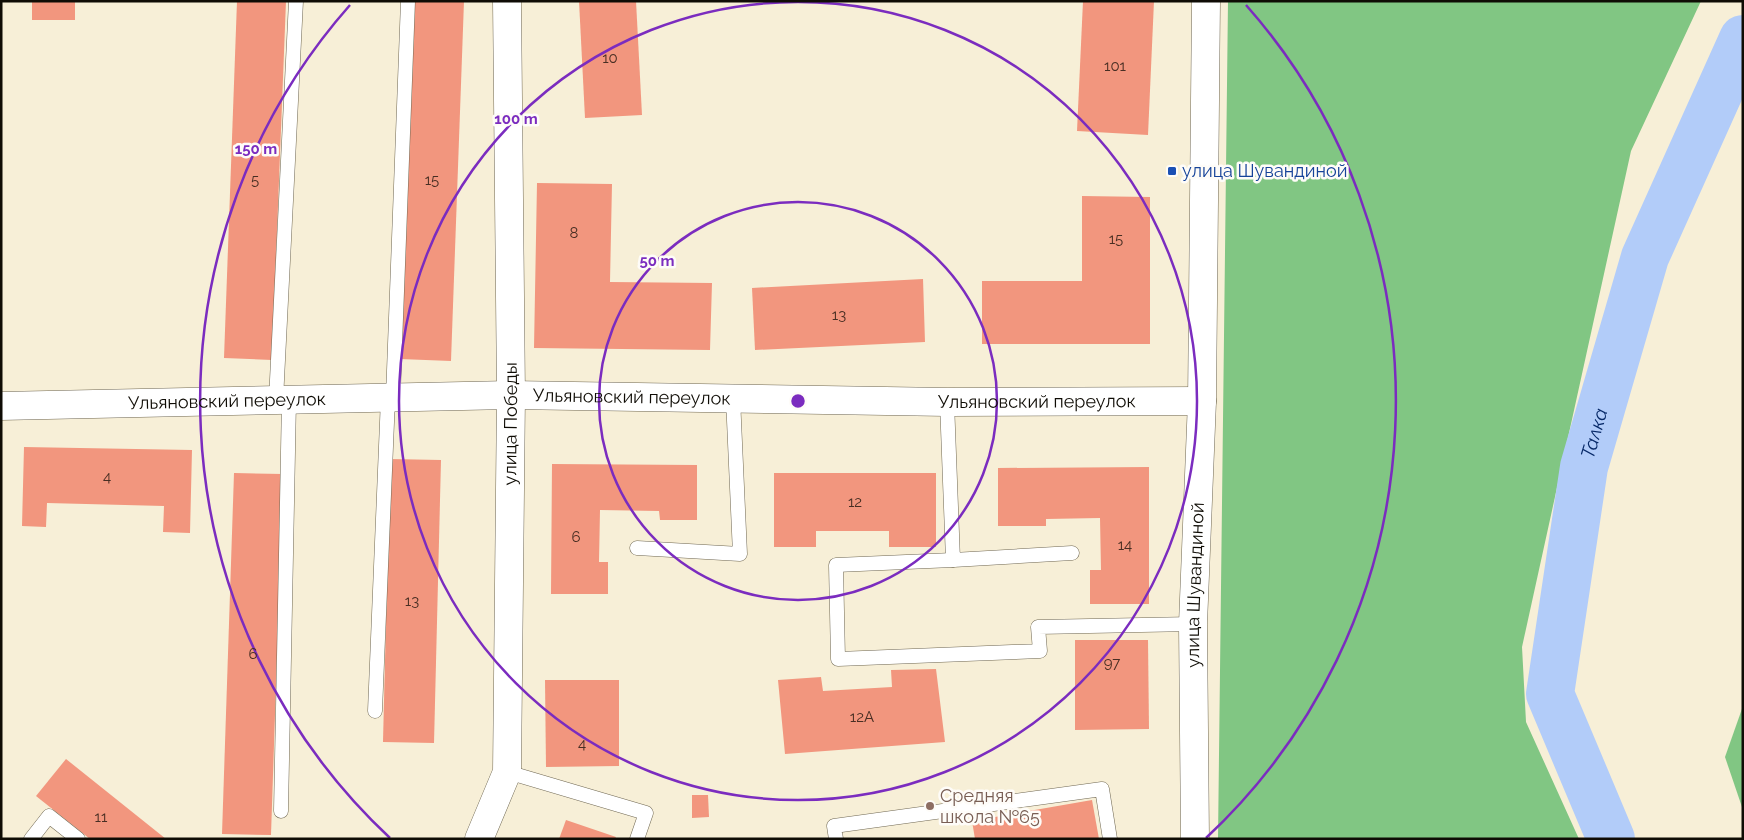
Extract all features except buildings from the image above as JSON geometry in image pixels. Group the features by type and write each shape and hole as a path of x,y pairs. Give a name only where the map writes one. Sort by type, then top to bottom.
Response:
{"street":[{"name":"улица Победы","path":"479,839 507,772 511,395 507,1"},
{"name":"улица Шувандиной","path":"1195,839 1193,624 1202,401 1206,1"},
{"name":"Ульяновский переулок","path":"1,406 511,395 947,402 1202,401"}],"lane":[{"path":"280,811 283,400 296,1"},
{"path":"375,711 408,1"},
{"path":"637,548 740,554 733,398"},
{"path":"947,402 953,560"},
{"path":"1072,553 836,565 838,659 1040,651 1038,626 1193,624"},
{"path":"507,772 646,813 637,839"},
{"path":"836,839 834,826 1102,789 1110,839"},
{"path":"31,839 49,816 78,839"}],"green space":[{"path":"1228,1 1701,1 1631,151 1522,647 1526,722 1579,839 1218,839"},
{"path":"1743,706 1743,810 1725,757"}],"waterway":[{"name":"Талка","path":"1611,839 1550,694 1584,467 1645,257 1743,39"}],"place":[{"name":"улица Шувандиной","path":"1172,171"},
{"name":"Средняя школа №65","path":"930,806"}]}
